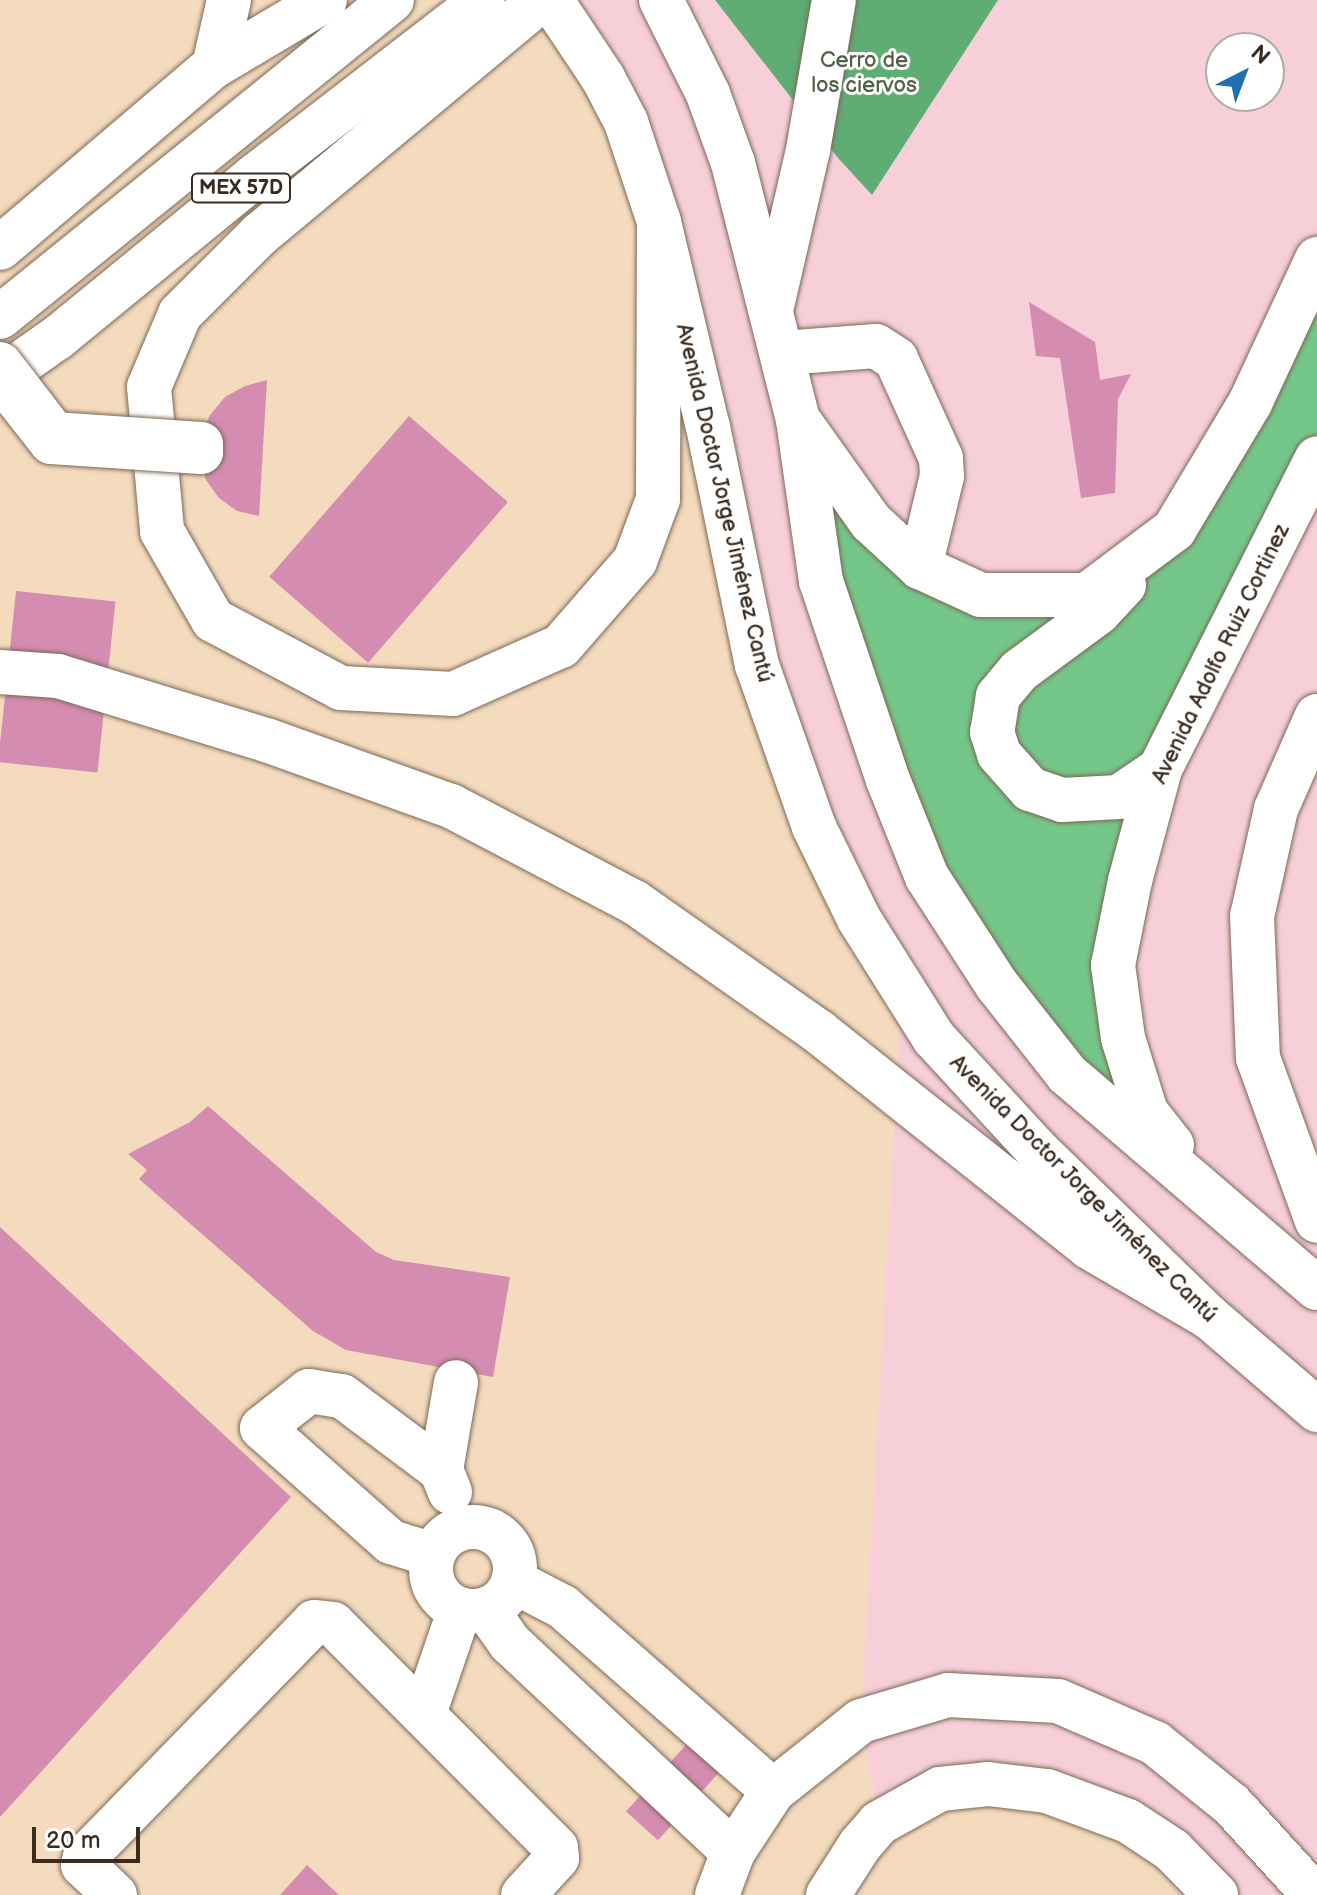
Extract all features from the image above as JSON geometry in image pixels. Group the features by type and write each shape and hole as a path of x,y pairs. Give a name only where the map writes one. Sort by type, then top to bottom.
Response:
{"main road":[{"path":"214,66 229,0"},
{"path":"0,248 214,66 325,0"},
{"name":"MEX 57D","path":"0,317 392,0"},
{"name":"MEX 57D","path":"0,378 57,338 255,176 483,0"},
{"path":"541,0 260,234 180,314 149,387 162,531 213,620 341,688 453,694 561,646 635,561 658,499 659,222"},
{"name":"Avenida Doctor Jorge Jiménez Cantú","path":"551,0 603,78 626,122 659,222 708,427 757,665 814,827 859,919 934,1038 1036,1149 1209,1317 1317,1410"},
{"path":"772,306 808,150 834,0"},
{"path":"666,6 708,94 728,149 772,306 798,420 821,581 888,780 927,877 997,985 1067,1074 1317,1288"},
{"path":"1160,769 1119,797 1062,800 1030,789 999,754 992,732 998,696 1019,671 1099,612 1174,530 1250,403 1317,259"},
{"path":"783,353 876,346 896,359 941,458 942,476 920,567"},
{"path":"0,364 54,434 201,444 201,452 51,442 0,378"},
{"path":"798,420 871,522 920,567 981,595 1087,595 1174,530"},
{"name":"Avenida Adolfo Ruiz Cortinez","path":"1221,1206 1146,1112 1123,1038 1113,965 1130,881 1160,769 1317,458"},
{"path":"0,672 58,676 269,741 451,806 634,902 819,1032 1089,1247 1209,1317"},
{"path":"1317,716 1276,809 1252,916 1258,1058 1317,1221"},
{"path":"1276,1376 1317,1421"},
{"path":"456,1382 441,1470 448,1541 433,1581 439,1593 563,1607 773,1791"},
{"path":"424,1714 511,1552 503,1540 492,1532 448,1541 391,1542 262,1428 309,1391 342,1396 441,1470"},
{"path":"486,1599 510,1643 733,1852"},
{"path":"115,1895 83,1865 85,1857 314,1622 333,1624 556,1848 557,1858 523,1895"},
{"path":"717,1895 733,1852 773,1791 861,1721 948,1695 1058,1701 1155,1743 1231,1804 1314,1895"},
{"path":"828,1895 860,1845 879,1823 940,1789 988,1784 1047,1791 1114,1814 1172,1850 1216,1895"}],"shaded area":[{"path":"551,0 1317,0 1317,1895 1216,1895 1047,1791 879,1823 861,1721 902,987 814,827 659,222"}],"green space":[{"name":"Cerro de los ciervos","path":"715,0 998,0 872,195 838,158"},
{"path":"1317,259 1317,458 1160,769 1113,965 1146,1112 1067,1074 927,877 798,420 920,569 1087,595 1174,530"}],"building":[{"path":"1029,302 1095,342 1100,380 1131,374 1118,399 1115,493 1081,498 1060,358 1036,356"},
{"path":"267,380 259,516 237,511 219,498 206,480 200,459 201,437 210,415 225,397 245,386"},
{"path":"409,416 508,502 368,663 269,577"},
{"path":"16,591 115,601 97,773 0,762"},
{"path":"208,1106 376,1252 394,1260 510,1277 493,1377 346,1350 313,1331 139,1179 147,1170 128,1154 190,1122"},
{"path":"0,1227 291,1497 0,1817"},
{"path":"711,1717 743,1746 658,1840 626,1811"},
{"path":"307,1865 339,1895 280,1895"}]}
